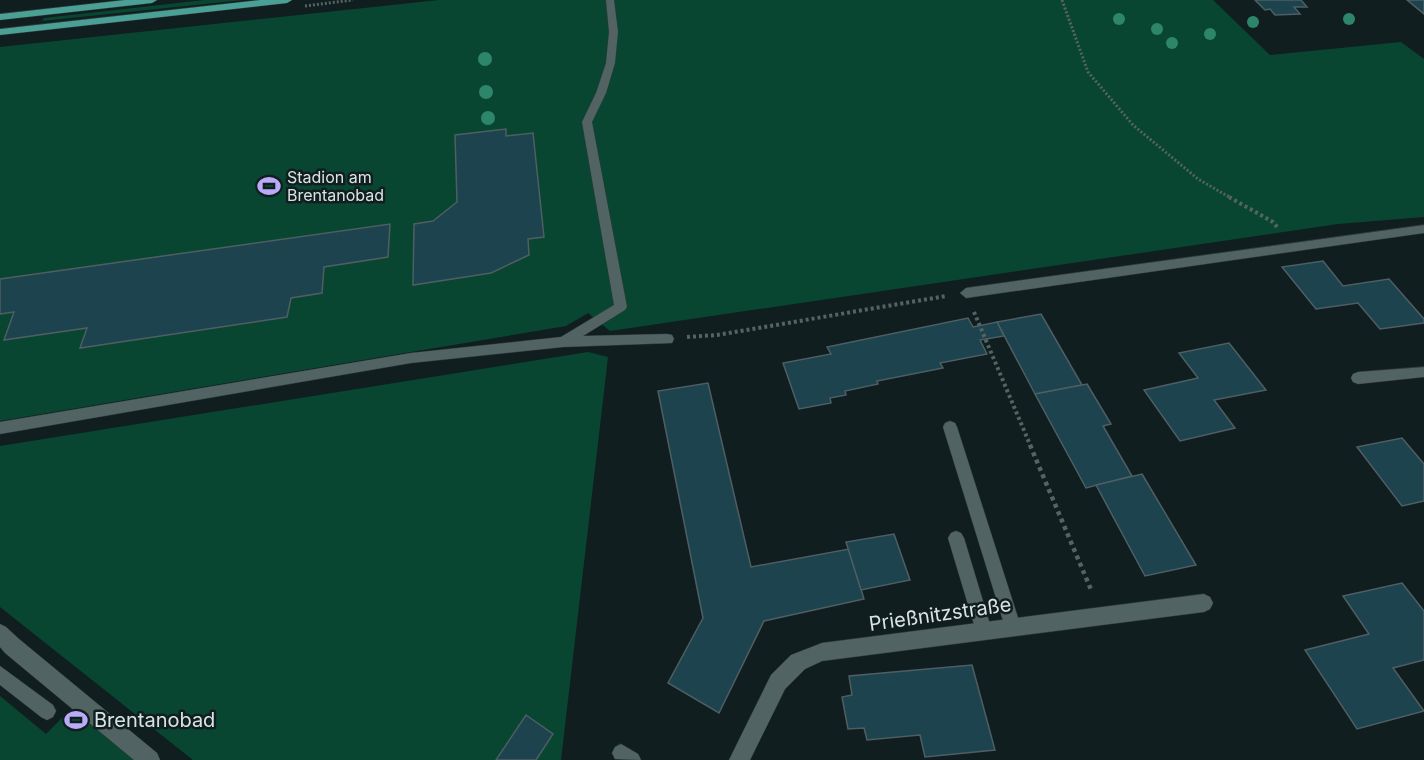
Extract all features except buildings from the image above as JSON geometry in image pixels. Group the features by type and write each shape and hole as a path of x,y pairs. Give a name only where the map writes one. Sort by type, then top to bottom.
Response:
{"main road":[{"path":"0,16 152,0"},
{"path":"0,32 287,0"}],"street":[{"name":"Prießnitzstraße","path":"739,760 760,713 778,682 798,662 822,652 1204,603"},
{"path":"0,633 150,760"}],"lane":[{"path":"563,342 621,307 587,122 598,103 611,66 615,40 614,17 609,0"},
{"path":"966,293 1424,229"},
{"path":"0,428 411,358 563,342 667,339"},
{"path":"1358,378 1424,372"},
{"path":"950,427 1013,627"},
{"path":"956,538 984,631"},
{"path":"0,674 47,711"}],"path":[{"path":"1062,0 1088,72 1133,125 1198,179 1273,222 1294,247"},
{"path":"667,339 717,335 966,293 1101,615"}],"green space":[{"path":"204,0 243,0 42,21 44,18"},
{"path":"439,0 1213,0 1270,55 1401,42 1424,59 1424,217 1338,224 610,331 588,313 566,326 0,421 0,47"},
{"path":"588,352 608,357 561,760 193,760 0,607 0,446"},
{"name":"Brentanobad","path":"0,696 46,734 75,705 139,760 0,760"}],"place":[{"name":"Stadion am Brentanobad","path":"269,186"},
{"name":"Brentanobad","path":"76,720"}]}
